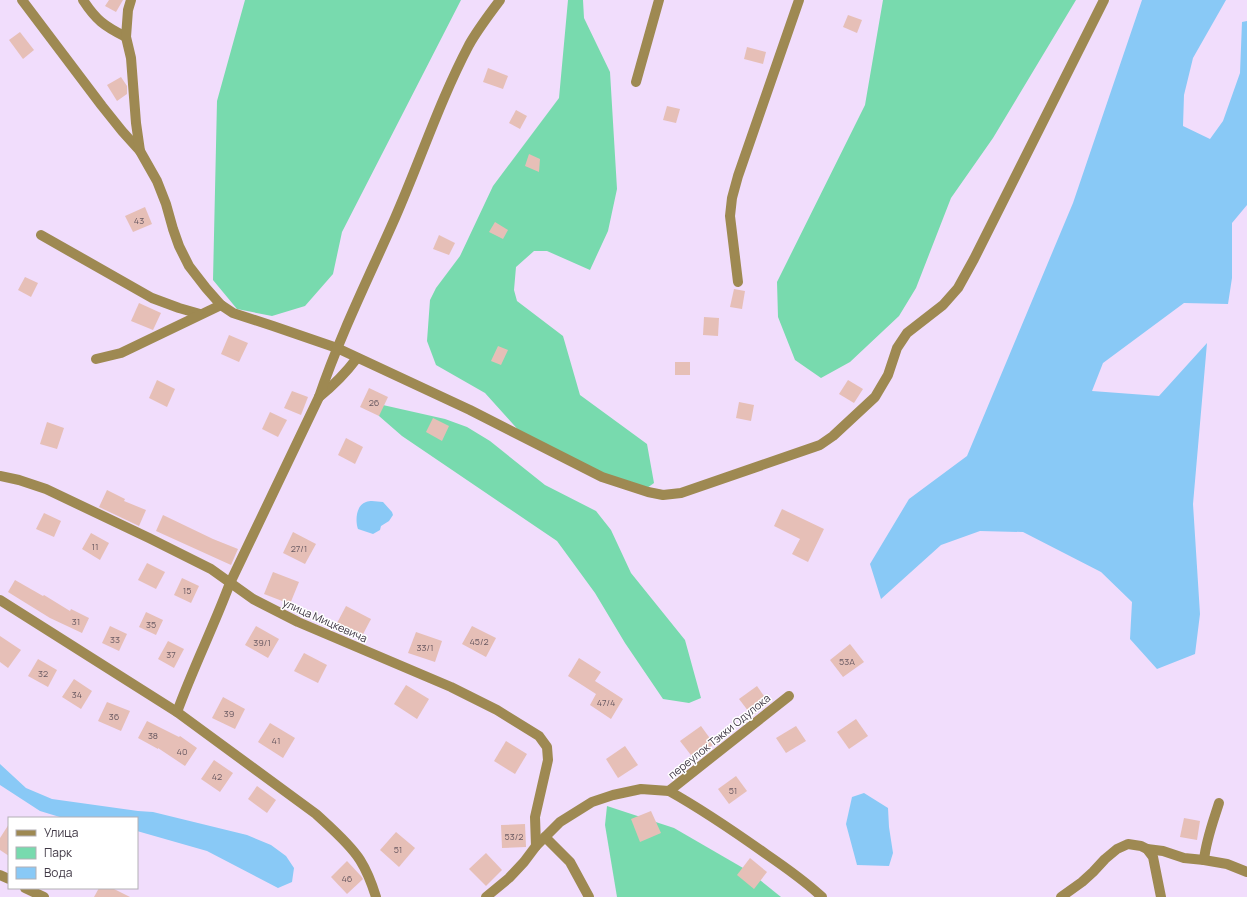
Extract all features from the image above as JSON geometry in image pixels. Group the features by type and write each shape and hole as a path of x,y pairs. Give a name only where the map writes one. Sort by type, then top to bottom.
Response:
{"street":[{"path":"22,0 102,106 140,151 157,181 179,246 193,271 221,305 233,313 337,348 470,410 602,477 648,492 663,495 681,493 820,445 833,436 875,397 888,375 897,348 907,334 942,305 958,288 1104,0"},
{"path":"82,0 92,15 108,28 126,36"},
{"path":"131,0 128,10 126,36 132,66 136,123 140,151"},
{"path":"177,712 230,583 318,397 337,348 395,218 454,76 482,24 500,0"},
{"path":"636,82 659,0"},
{"path":"738,282 730,216 732,198 738,176 799,0"},
{"path":"41,235 152,298 200,314"},
{"path":"96,359 121,353 221,305"},
{"path":"318,397 334,385 357,358"},
{"name":"улица Мицкевича","path":"0,476 46,488 211,569 254,599 298,622 451,687 497,710 539,736 547,747 548,760 535,817 536,846"},
{"path":"0,600 177,712 316,814 359,858 369,875 376,897"},
{"name":"переулок Тэкки Одулока","path":"486,897 509,878 536,846 560,822 592,802 613,795 641,789 669,791 789,696"},
{"path":"669,791 693,804 743,838 786,868 822,897"},
{"path":"1204,860 1212,823 1219,803"},
{"path":"545,837 570,862 589,897"},
{"path":"1061,897 1082,882 1104,859 1117,849 1128,844 1163,851 1184,858 1227,864 1247,872"},
{"path":"1147,848 1153,857 1161,897"},
{"path":"27,889 44,897"}],"green space":[{"path":"245,0 461,0 342,232 333,274 305,306 272,316 237,309 213,280 217,101"},
{"path":"568,0 583,0 584,18 610,72 617,189 608,231 590,270 547,251 534,251 516,267 514,290 517,301 563,336 580,395 647,444 654,483 643,491 529,442 485,393 436,365 427,341 430,300 436,288 460,256 493,186 559,98"},
{"path":"883,0 1076,0 993,138 951,198 916,288 899,316 850,362 821,378 795,360 778,317 777,282 865,105"},
{"path":"374,403 445,419 467,427 490,441 545,485 596,511 611,530 631,573 685,640 701,698 689,703 663,699 625,643 595,593 557,541 402,436 379,416"},
{"path":"607,806 674,828 750,872 781,897 617,897 605,825"}],"water":[{"path":"1142,0 1226,0 1193,58 1184,95 1183,126 1210,139 1223,121 1240,73 1242,22 1247,21 1247,205 1232,223 1232,278 1228,304 1184,303 1103,363 1092,391 1159,396 1207,343 1193,504 1200,614 1195,654 1157,669 1130,639 1132,602 1101,572 1023,532 980,531 941,545 881,599 870,564 909,499 967,456 1073,203"},
{"path":"368,501 383,502 393,515 389,521 381,526 380,530 373,534 358,529 357,522 357,514 360,506"},
{"path":"0,764 26,788 52,799 153,812 247,835 271,845 286,856 294,868 292,882 278,888 207,851 138,831 138,817 60,817 40,811 0,785"},
{"path":"864,793 888,808 893,853 889,866 857,865 846,824 852,797"}],"building":[{"path":"109,0 123,0 116,12 105,6"},
{"path":"848,15 862,20 857,33 843,27"},
{"path":"20,32 34,50 23,59 9,40"},
{"path":"747,47 766,52 763,64 744,59"},
{"path":"488,68 508,76 503,89 483,82"},
{"path":"121,77 127,86 127,94 117,101 107,85"},
{"path":"667,106 680,109 676,123 663,120"},
{"path":"516,110 527,116 520,129 509,123"},
{"path":"529,154 540,159 539,172 525,166"},
{"path":"145,207 152,224 133,232 125,216"},
{"path":"495,222 508,230 503,239 489,232"},
{"path":"439,235 455,243 449,255 433,249"},
{"path":"25,277 38,283 31,297 18,290"},
{"path":"734,289 745,291 742,309 730,307"},
{"path":"139,303 161,313 153,330 131,321"},
{"path":"704,317 719,318 718,336 703,335"},
{"path":"229,335 248,343 239,362 221,354"},
{"path":"498,346 508,350 501,365 491,361"},
{"path":"675,362 690,362 690,375 675,375"},
{"path":"157,380 175,389 167,407 149,398"},
{"path":"848,380 863,389 854,403 839,394"},
{"path":"369,388 388,397 379,416 360,407"},
{"path":"292,391 308,397 301,415 284,408"},
{"path":"739,402 754,405 751,421 736,418"},
{"path":"270,412 287,420 278,437 262,429"},
{"path":"433,418 449,426 442,441 426,432"},
{"path":"47,422 64,428 57,449 40,444"},
{"path":"346,438 363,447 355,464 338,455"},
{"path":"107,490 125,499 124,501 146,510 139,526 99,507"},
{"path":"782,509 824,529 808,562 792,554 800,539 774,526"},
{"path":"44,513 61,521 54,537 36,529"},
{"path":"163,515 213,539 238,549 231,565 156,531"},
{"path":"293,532 316,544 305,564 283,553"},
{"path":"91,533 109,543 100,560 82,549"},
{"path":"147,563 165,572 156,589 138,580"},
{"path":"273,572 299,582 290,604 264,594"},
{"path":"182,578 199,586 191,603 174,595"},
{"path":"15,580 70,611 71,609 89,618 82,633 50,618 8,592"},
{"path":"346,606 371,619 361,638 336,625"},
{"path":"146,612 163,620 156,635 139,627"},
{"path":"110,626 127,634 119,651 102,643"},
{"path":"256,626 279,639 268,658 245,645"},
{"path":"472,626 496,638 486,657 462,644"},
{"path":"416,632 442,641 435,662 408,653"},
{"path":"0,636 21,650 8,668 0,662"},
{"path":"168,641 184,649 174,668 158,659"},
{"path":"850,644 864,662 843,677 830,660"},
{"path":"304,653 327,665 318,683 294,671"},
{"path":"579,658 601,672 595,681 623,699 611,719 590,705 596,694 568,676"},
{"path":"38,659 57,670 48,687 28,676"},
{"path":"74,679 92,691 81,709 62,697"},
{"path":"406,685 429,699 417,719 394,704"},
{"path":"757,686 769,703 752,716 739,699"},
{"path":"223,697 245,709 235,729 212,718"},
{"path":"107,702 130,711 121,731 98,721"},
{"path":"856,719 868,736 849,749 837,732"},
{"path":"147,721 179,737 180,736 197,748 185,766 158,748 138,738"},
{"path":"270,723 295,738 283,758 258,742"},
{"path":"701,726 714,744 694,759 680,741"},
{"path":"796,726 806,741 786,753 776,738"},
{"path":"506,741 527,754 515,774 494,761"},
{"path":"625,746 638,765 618,778 606,759"},
{"path":"214,760 233,773 220,792 201,779"},
{"path":"736,776 747,791 729,804 718,789"},
{"path":"257,786 276,800 267,813 248,799"},
{"path":"651,811 661,833 640,842 631,819"},
{"path":"1184,818 1200,821 1197,840 1180,837"},
{"path":"525,824 526,847 502,848 501,825"},
{"path":"8,826 8,855 0,850 0,838"},
{"path":"396,832 415,848 399,867 380,850"},
{"path":"486,853 502,870 486,886 469,869"},
{"path":"750,858 767,872 754,889 737,875"},
{"path":"347,861 363,879 347,894 331,877"},
{"path":"98,889 114,889 130,897 94,897"}]}
